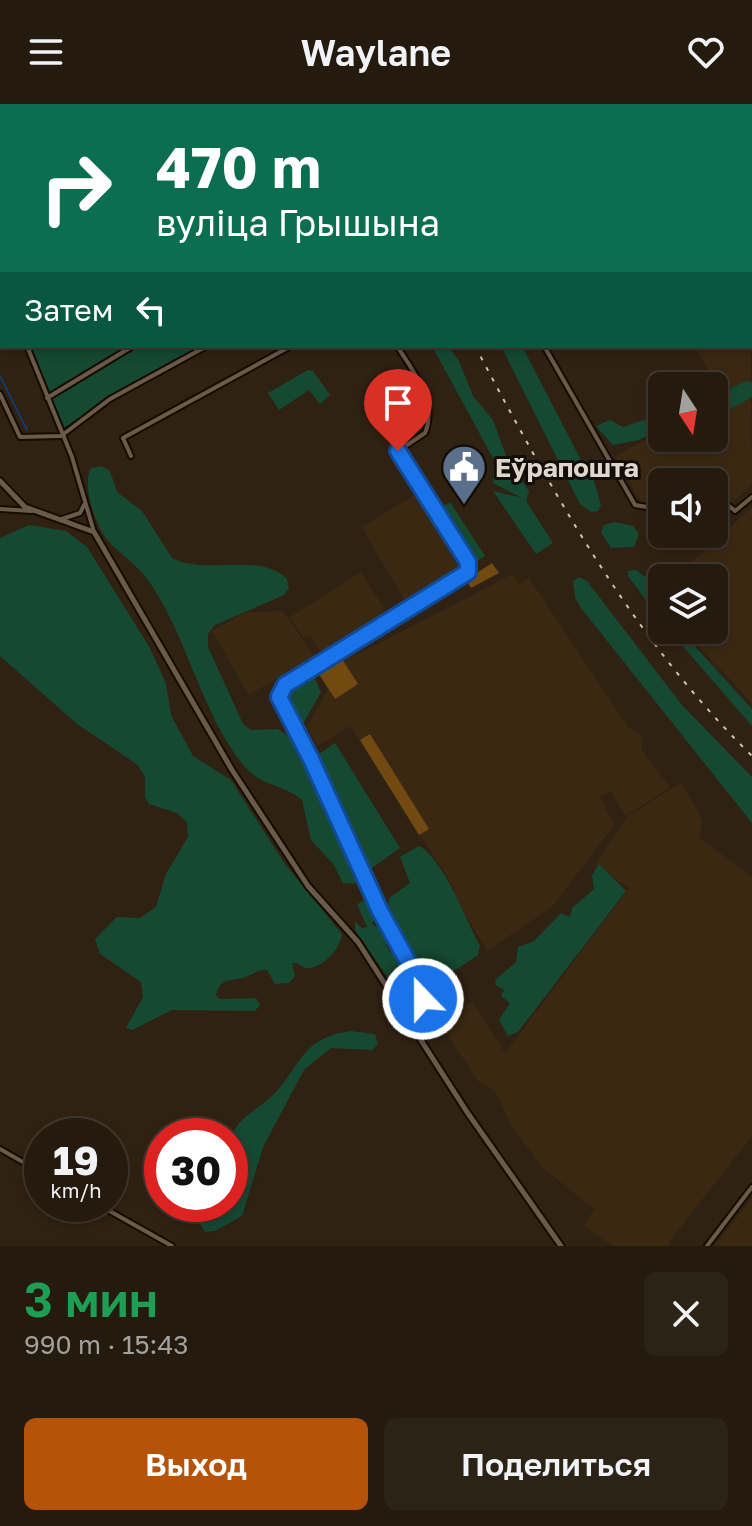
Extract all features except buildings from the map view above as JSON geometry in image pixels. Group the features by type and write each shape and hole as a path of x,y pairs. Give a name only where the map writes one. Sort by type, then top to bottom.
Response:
{"street":[{"path":"28,348 72,457 94,532 232,770 308,886 358,942 467,1112 561,1246"},
{"path":"47,398 130,348"},
{"path":"0,394 20,437 61,436 110,399 203,348"},
{"path":"131,456 123,438 287,348"},
{"path":"398,348 424,390 428,411 425,433 398,451 470,568 395,619 285,685 279,697 311,759 380,911 427,996 413,1007 408,1018"},
{"path":"545,348 635,505 648,506"},
{"path":"0,481 14,498 35,511"},
{"path":"728,505 735,511 752,497"},
{"path":"62,519 80,513 85,502"},
{"path":"0,509 35,511 94,532"},
{"path":"0,1149 24,1163"},
{"path":"707,1246 752,1187"},
{"path":"128,1221 172,1246"}],"shaded area":[{"path":"695,348 751,348 752,484 730,504 728,468 648,468 648,500 642,504 615,456 648,438 648,452 728,452 728,372 703,372 708,369"},
{"path":"413,496 421,499 465,565 406,603 362,527"},
{"path":"752,507 752,703 697,644 728,644 728,564 690,564 708,548 728,548 728,529"},
{"path":"361,572 388,615 322,656 310,635 304,638 290,617"},
{"path":"513,574 519,584 529,578 628,727 643,737 641,749 670,787 626,816 610,791 600,797 614,825 552,907 487,951 452,891 455,889 350,726 318,746 307,727 328,690 319,674"},
{"path":"283,611 314,656 249,695 212,631 245,612"},
{"path":"681,783 702,823 699,837 752,877 752,1136 669,1242 671,1246 613,1246 584,1226 594,1209 542,1167 512,1127 495,1091 479,1082 439,1022 472,1001 505,1053 629,888 595,865 628,816"},
{"path":"752,1199 752,1246 714,1246"}],"green space":[{"path":"30,348 199,348 61,429"},
{"path":"433,348 449,348 459,361 473,396 493,420 508,461 507,470 500,469 499,474 502,478 519,476 529,491 526,501 553,543 536,554 493,491 522,498 493,483 494,460"},
{"path":"502,348 523,348 581,460 596,462 591,470 601,505 598,511 591,512 580,504"},
{"path":"308,370 313,371 330,395 320,404 309,390 279,410 268,393"},
{"path":"745,381 752,382 752,397 728,410 728,390"},
{"path":"648,419 648,435 613,445 596,426 610,420 623,427"},
{"path":"102,466 110,471 117,492 142,511 172,558 200,565 262,566 287,579 289,588 284,595 215,625 208,634 208,647 243,724 251,730 278,729 288,736 304,761 356,869 358,879 354,884 343,883 334,865 311,840 302,800 261,780 234,753 209,707 165,607 147,579 109,542 99,527 91,506 88,475 91,468"},
{"path":"450,502 485,556 475,562 441,508"},
{"path":"615,522 633,526 639,534 634,547 611,548 601,532 604,525"},
{"path":"29,525 66,531 87,547 150,648 166,684 171,715 193,756 231,780 285,864 342,934 335,950 321,964 307,968 292,963 295,976 289,983 275,984 264,970 228,981 218,989 216,995 220,999 256,998 260,1005 255,1011 172,1010 132,1030 126,1028 143,997 141,982 100,954 95,939 117,917 140,918 156,907 166,874 188,837 187,822 177,813 149,804 145,797 145,777 138,765 77,724 0,656 0,538"},
{"path":"636,570 648,576 648,603 628,576 628,571"},
{"path":"579,577 587,581 681,704 752,777 752,823 581,608 575,598 573,581"},
{"path":"681,644 693,644 752,709 752,726"},
{"path":"312,672 321,692 299,731 282,700 285,693"},
{"path":"335,743 400,848 365,873 316,756"},
{"path":"419,846 437,863 445,876 480,946 478,955 439,981 429,981 388,910 389,898 410,883 400,857"},
{"path":"599,864 626,891 518,1032 508,1036 499,1020 510,1003 501,996 504,990 496,985 495,980 516,962 518,947 534,941 561,913 570,917 572,908 594,889 592,875"},
{"path":"366,889 375,917 372,924 384,932 388,948 414,980 416,993 408,987 400,992 396,989 355,930 355,921 362,928 367,927 357,904 364,901 362,891"},
{"path":"351,1031 375,1034 378,1044 372,1050 331,1048 304,1070 263,1147 248,1196 248,1118 244,1118 276,1092 313,1045 335,1034"},
{"path":"231,1222 215,1231 205,1232 200,1223"}],"waterway":[{"path":"0,376 27,430"}],"railway":[{"path":"476,348 565,509 632,613 709,711 752,756"}],"place":[{"name":"Еўрапошта","path":"464,506"}],"route":[{"path":"398,451 470,568 395,619 285,685 279,697 311,759 380,911 427,996 423,999"}]}
